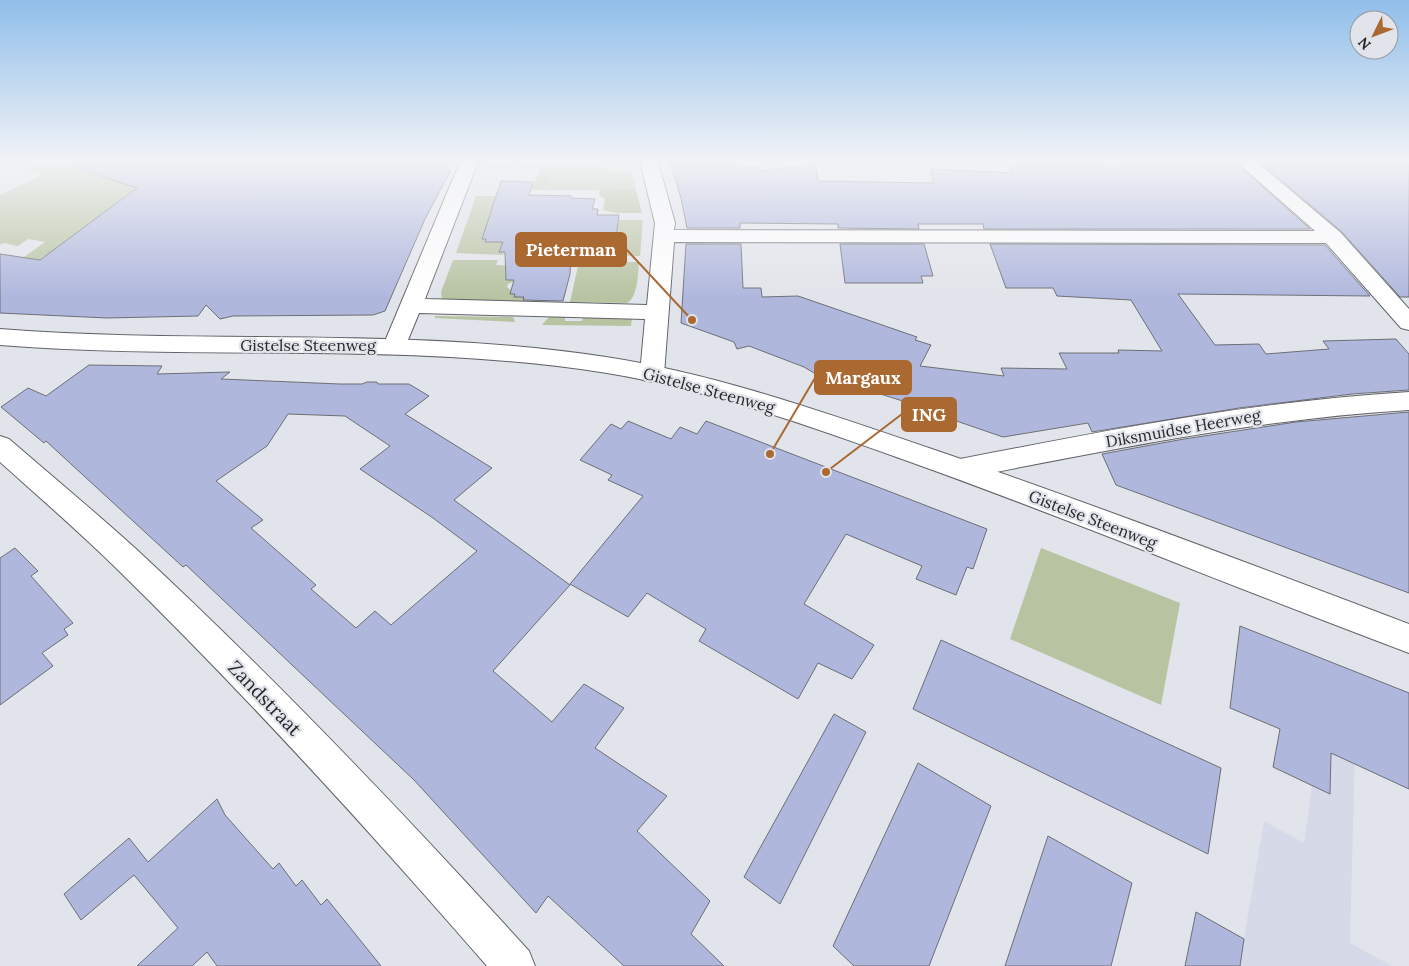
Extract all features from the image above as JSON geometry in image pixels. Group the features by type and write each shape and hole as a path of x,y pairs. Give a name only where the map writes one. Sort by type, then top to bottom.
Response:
{"street":[{"path":"395,346 451,207"},
{"path":"652,374 665,236 665,223 661,207"},
{"path":"1299,207 1334,237 1409,324"},
{"path":"665,236 1334,237"},
{"path":"411,306 658,312"},
{"name":"Gistelse Steenweg","path":"0,337 52,342 112,344 395,346 522,354 608,365 652,374 769,404 960,469 1409,639"},
{"name":"Diksmuidse Heerweg","path":"960,469 1229,419 1300,409 1409,401"},
{"name":"Zandstraat","path":"0,446 123,556 192,624 406,844 514,966"}],"shaded area":[{"path":"1335,664 1357,672 1350,943 1392,966 1185,966 1196,912 1244,938 1264,821 1304,843 1312,786 1330,794"}],"green space":[{"path":"0,207 118,207 62,260 44,256 29,268 13,265 45,242 28,239 18,246 3,243 0,245"},
{"path":"472,207 516,207 487,238 482,238 486,239 486,242 508,240 499,252 504,252 503,255 456,253"},
{"path":"604,207 640,207 642,213 616,213 603,210"},
{"path":"619,220 643,220 640,256 601,255 601,251 610,248 615,241 620,241 615,239"},
{"path":"453,260 498,260 496,265 521,266 515,281 508,284 507,287 512,291 510,294 515,294 514,297 517,297 518,294 527,294 525,302 442,300 441,292"},
{"path":"593,262 639,262 637,285 631,300 627,303 570,302 578,266 593,267"},
{"path":"435,316 513,317 515,322 435,318"},
{"path":"549,317 565,317 565,321 582,321 583,317 632,318 631,326 542,325"},
{"path":"1041,548 1180,603 1161,705 1010,639"}],"building":[{"path":"111,207 431,207 385,311 373,315 233,316 220,319 206,305 198,316 107,318 0,313 0,254 40,260"},
{"path":"492,207 593,207 592,209 598,209 597,215 619,215 615,244 597,243 596,253 590,256 571,257 570,274 563,301 523,300 524,297 514,297 515,294 510,294 514,280 506,280 505,252 499,252 503,242 485,242 486,239 482,239"},
{"path":"683,207 1285,207 1310,229 984,229 983,224 918,224 919,229 838,228 838,224 740,223 740,228 687,228"},
{"path":"1313,207 1409,207 1409,297 1400,297 1342,232"},
{"path":"686,244 741,244 743,288 761,288 762,297 798,296 917,337 915,340 931,345 920,366 1004,376 1001,368 1067,369 1059,353 1119,353 1118,350 1162,351 1131,300 1057,296 1053,288 1006,288 990,244 1325,245 1370,296 1178,294 1215,345 1259,344 1266,354 1329,349 1323,341 1396,339 1409,354 1409,390 1352,394 1239,408 1092,432 1088,423 1003,437 907,406 909,403 855,386 855,382 851,383 820,373 814,373 804,367 749,346 737,349 734,342 681,323"},
{"path":"840,244 924,244 933,276 921,276 923,283 845,283"},
{"path":"89,365 162,366 157,374 230,372 221,379 340,384 377,382 378,384 409,384 429,396 405,414 492,468 454,500 570,585 493,671 552,722 584,684 624,708 595,748 667,796 637,831 710,901 691,934 724,966 624,966 548,896 536,913 414,780 186,565 183,567 46,441 44,443 1,407 28,388 46,396","holes":["288,414 345,416 390,446 360,469 433,518 477,551 391,625 375,611 356,628 311,589 316,585 251,528 263,520 216,481 267,446"]},
{"path":"1409,412 1409,593 1116,485 1102,454 1296,422"},
{"path":"628,421 671,439 680,427 697,434 706,421 987,529 973,569 967,567 956,595 916,579 922,566 846,534 804,604 874,645 852,679 818,663 798,699 699,641 706,629 647,593 628,617 570,584 643,496 608,480 612,475 580,460 611,424 621,429"},
{"path":"15,548 38,571 31,576 73,623 64,629 68,635 42,653 53,666 0,705 0,558"},
{"path":"1240,626 1409,693 1409,789 1331,753 1330,794 1273,767 1280,729 1230,708"},
{"path":"941,640 1221,768 1208,854 913,709"},
{"path":"834,714 866,732 780,904 744,877"},
{"path":"918,763 991,806 929,966 854,966 833,946"},
{"path":"217,799 225,815 273,869 279,863 296,886 302,880 321,905 327,899 381,966 217,966 207,952 192,966 137,966 178,928 134,875 81,920 64,894 129,838 148,862"},
{"path":"1048,836 1132,883 1111,966 1005,966"},
{"path":"1196,912 1244,939 1240,966 1185,966"}],"place":[{"name":"Pieterman","path":"692,320"},
{"name":"Margaux","path":"770,454"},
{"name":"ING","path":"826,472"}]}
